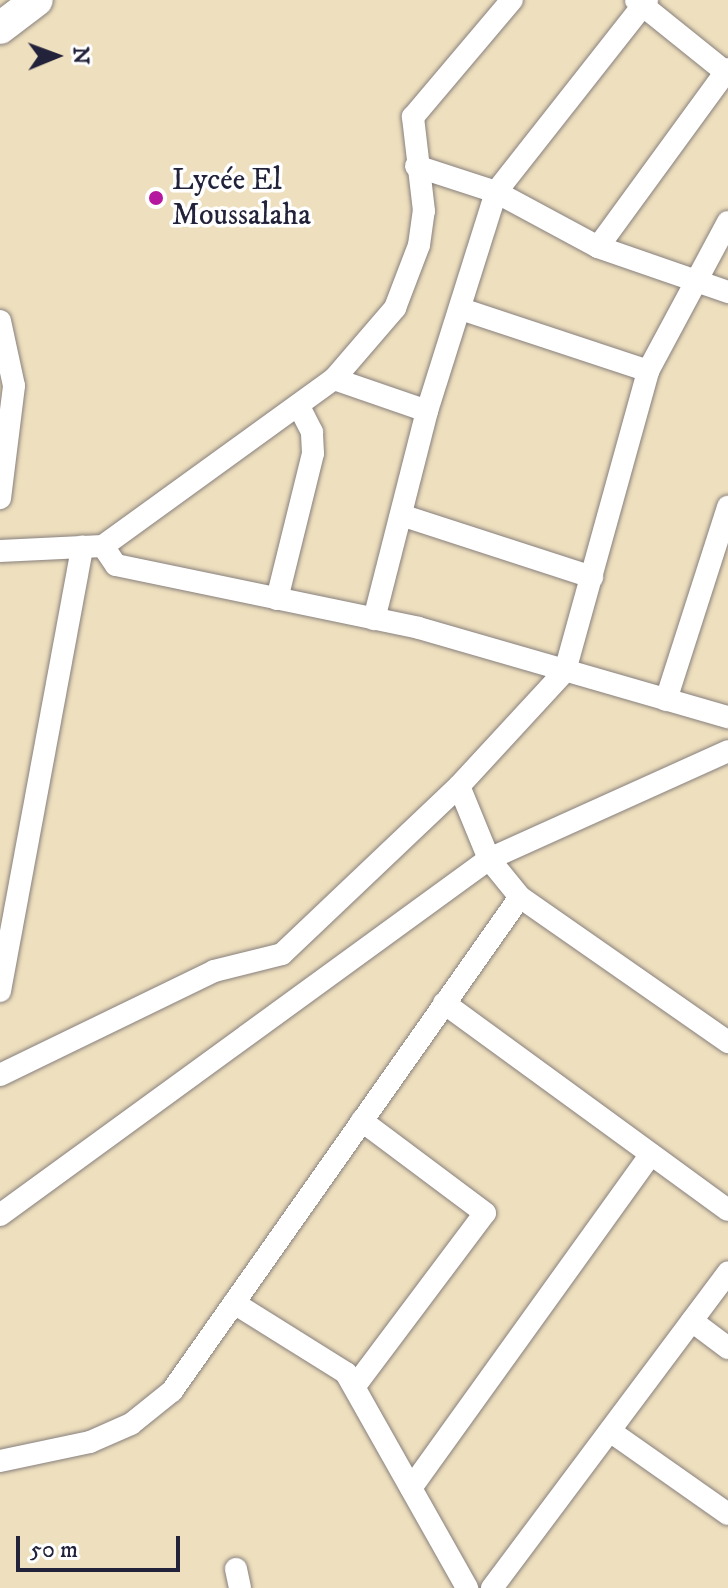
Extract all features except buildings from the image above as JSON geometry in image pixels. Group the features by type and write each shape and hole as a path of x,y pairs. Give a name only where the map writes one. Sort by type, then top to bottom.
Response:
{"main road":[{"path":"0,28 37,0"}],"street":[{"path":"0,551 93,547 334,379 395,308 404,283 424,211 416,166 413,117 512,0"},
{"path":"374,619 427,411 464,310 496,192 642,2 727,72 598,247"},
{"path":"416,166 496,192 598,247 693,277 728,292"},
{"path":"0,1075 214,971 282,954 459,786 565,671 648,371 693,277 728,222"},
{"path":"464,310 648,371"},
{"path":"0,321 14,386 0,498"},
{"path":"334,379 427,411"},
{"path":"277,599 313,453 312,432 298,405"},
{"path":"666,700 728,507"},
{"path":"401,515 592,577"},
{"path":"93,547 116,565 374,619 728,717"},
{"path":"0,991 93,547"},
{"path":"0,1215 489,859 728,751"},
{"path":"459,786 489,859 520,897 728,1042"},
{"path":"0,1461 90,1442 131,1424 172,1391 520,897"},
{"path":"444,1003 728,1210"},
{"path":"355,1386 485,1213 362,1121"},
{"path":"411,1488 651,1154"},
{"path":"492,1588 728,1272"},
{"path":"234,1303 325,1354 355,1386 467,1588"},
{"path":"692,1321 728,1348"},
{"path":"610,1431 728,1514"}],"place":[{"name":"Lycée El Moussalaha","path":"156,198"}]}
